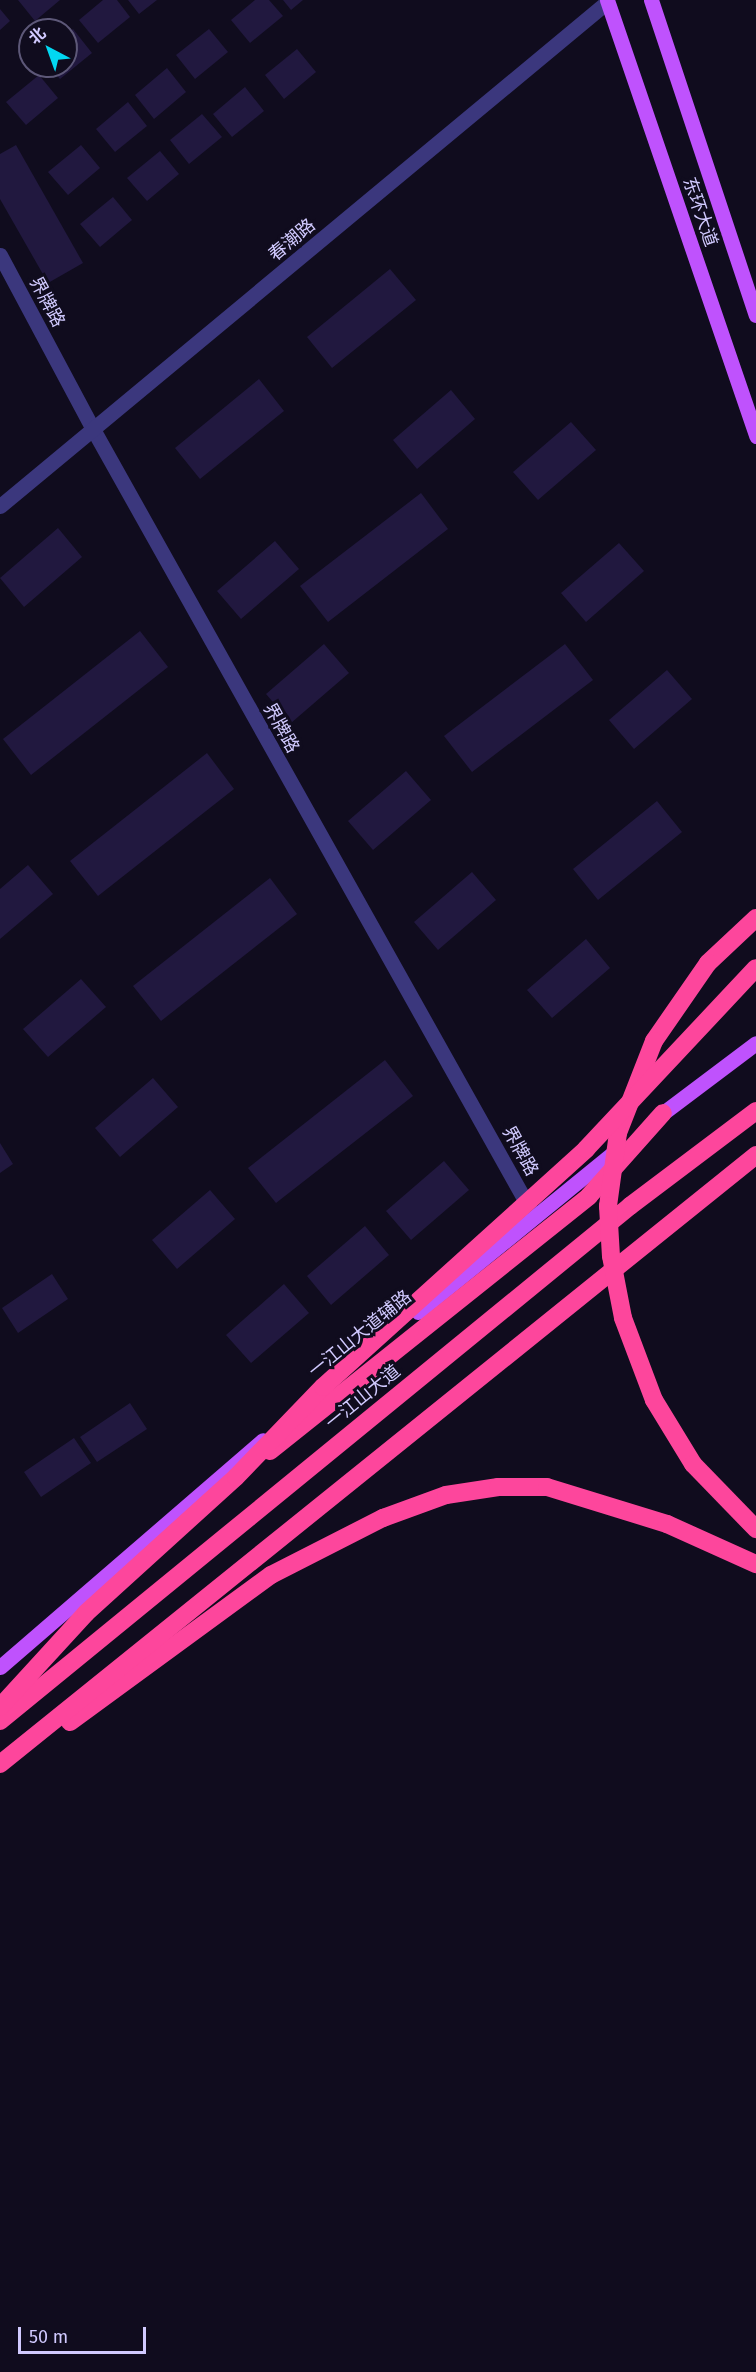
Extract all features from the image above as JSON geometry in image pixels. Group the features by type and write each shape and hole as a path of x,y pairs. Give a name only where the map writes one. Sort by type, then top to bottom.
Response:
{"highway":[{"path":"756,918 741,929 689,986 645,1058 618,1133 608,1206 611,1256 623,1318 654,1400 693,1464 756,1529"},
{"path":"236,1478 323,1387 586,1149 756,968"},
{"name":"一江山大道","path":"0,1721 621,1214 756,1111"},
{"path":"0,1707 86,1613 236,1478 590,1196 663,1113"},
{"path":"0,1764 756,1155"},
{"path":"0,1772 271,1575 383,1518 446,1495 498,1487 547,1487 667,1524 756,1564"}],"main road":[{"name":"东环大道","path":"651,0 756,315"},
{"name":"东环大道","path":"607,1 756,436"},
{"name":"一江山大道辅路","path":"0,1667 213,1481 534,1217 663,1113 756,1043"}],"street":[{"name":"春潮路","path":"0,506 94,431 607,1"},
{"name":"界牌路","path":"0,255 94,431 534,1217"}],"building":[{"path":"18,0 60,0 39,18 33,18"},
{"path":"103,0 117,0 130,17 98,43 79,20"},
{"path":"128,0 157,0 139,14"},
{"path":"255,0 269,0 283,16 250,43 231,20"},
{"path":"283,0 303,0 291,10"},
{"path":"0,9 10,21 0,30"},
{"path":"209,29 228,52 195,79 176,55"},
{"path":"78,35 92,53 78,64"},
{"path":"297,49 316,72 284,99 265,75"},
{"path":"167,68 186,92 154,119 135,95"},
{"path":"35,78 41,78 58,98 26,125 6,102"},
{"path":"245,87 264,111 232,137 213,114"},
{"path":"128,102 147,126 115,152 96,129"},
{"path":"202,114 222,137 189,164 170,140"},
{"path":"16,145 83,263 48,283 0,199 0,154"},
{"path":"81,145 100,168 68,195 48,172"},
{"path":"160,151 179,174 147,201 127,178"},
{"path":"113,197 132,220 100,247 80,224"},
{"path":"390,269 416,300 332,368 307,337"},
{"path":"259,379 284,411 200,479 175,448"},
{"path":"451,390 475,419 417,469 393,440"},
{"path":"571,422 596,450 538,500 513,472"},
{"path":"421,493 448,529 328,622 300,586"},
{"path":"58,528 82,557 24,607 0,578"},
{"path":"275,541 299,569 241,619 217,591"},
{"path":"619,543 644,571 586,622 561,593"},
{"path":"140,631 168,667 31,775 3,739"},
{"path":"324,644 349,673 291,723 266,694"},
{"path":"565,644 593,680 472,772 444,736"},
{"path":"667,670 692,699 634,749 609,720"},
{"path":"207,753 234,789 98,896 70,861"},
{"path":"406,771 431,800 373,850 348,821"},
{"path":"657,801 682,832 598,900 573,869"},
{"path":"28,865 53,894 0,939 0,889"},
{"path":"472,872 496,900 438,950 414,922"},
{"path":"270,878 297,914 161,1021 133,986"},
{"path":"586,939 610,968 552,1018 527,990"},
{"path":"81,979 106,1007 48,1057 23,1029"},
{"path":"385,1060 413,1096 276,1203 248,1168"},
{"path":"153,1078 178,1107 120,1157 95,1128"},
{"path":"0,1143 13,1164 0,1173"},
{"path":"444,1161 469,1190 411,1240 386,1211"},
{"path":"210,1190 235,1219 177,1269 152,1240"},
{"path":"365,1226 389,1255 331,1305 307,1276"},
{"path":"52,1274 68,1299 18,1333 2,1308"},
{"path":"284,1284 309,1313 251,1363 226,1335"},
{"path":"130,1403 147,1429 97,1462 80,1437"},
{"path":"74,1438 91,1463 41,1497 24,1472"}]}
